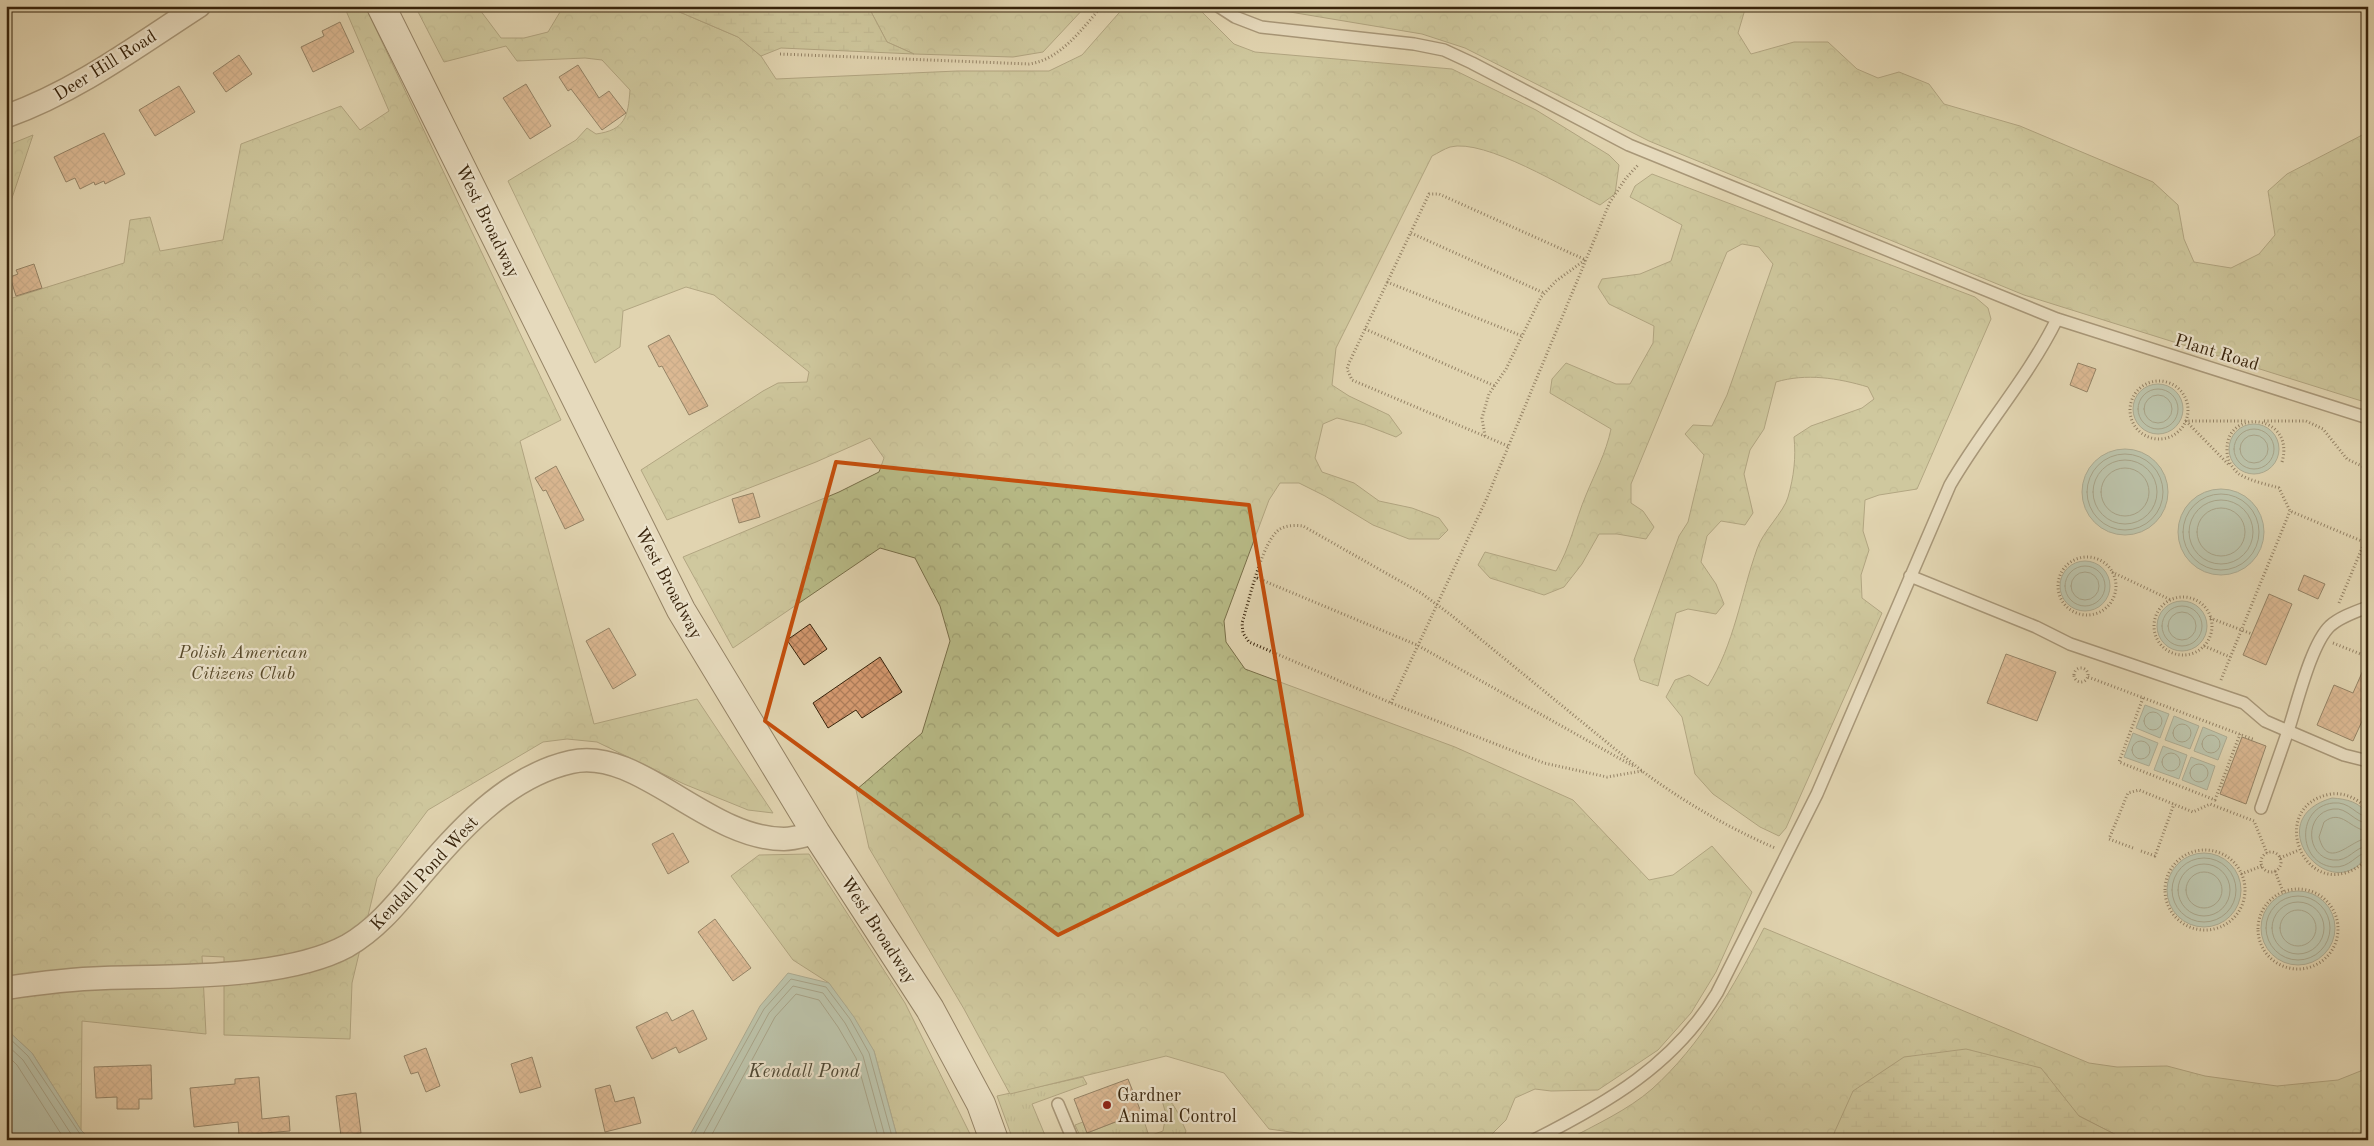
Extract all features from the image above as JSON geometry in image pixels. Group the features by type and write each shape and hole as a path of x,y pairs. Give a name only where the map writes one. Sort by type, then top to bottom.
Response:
{"main road":[{"name":"West Broadway","path":"381,6 681,610 816,833 930,1009 981,1104 994,1140"}],"street":[{"name":"Deer Hill Road","path":"7,116 35,106 68,90 199,6"},
{"name":"Kendall Pond West","path":"6,988 71,980 229,973 268,968 324,956 370,932 472,820 494,801 511,788 544,771 579,760 602,760 630,770 703,814 744,832 768,838 787,839 816,833"}],"lane":[{"name":"Plant Road","path":"1218,6 1236,17 1261,27 1414,44 1444,50 1646,152 2057,319 2368,418"},
{"path":"1534,1140 1593,1110 1629,1085 1655,1066 1701,1020 1717,993 1817,794 1950,485 1972,448 2035,358 2057,319"},
{"path":"1910,576 2036,627 2070,644 2244,703 2265,722 2344,755 2368,761"},
{"path":"2261,808 2316,646 2329,627 2348,615 2368,607"},
{"path":"1058,1104 1073,1140"}],"path":[{"path":"780,54 1029,64 1043,62 1077,34 1102,6"},
{"path":"1391,703 1486,500 1610,202 1646,152"},
{"path":"1508,446 1352,380 1347,369 1429,194 1434,193 1586,260"},
{"path":"1410,233 1544,292"},
{"path":"1485,436 1482,418 1485,405 1506,369 1544,292 1586,260"},
{"path":"1387,282 1522,336"},
{"path":"1365,329 1495,386"},
{"path":"2186,421 2188,410 2185,398 2178,389 2168,383 2157,381 2146,384 2133,397 2131,416 2137,428 2147,436 2160,439 2172,435 2186,421 2306,421 2323,429 2347,459 2368,469"},
{"path":"2186,421 2235,471 2248,478 2279,488 2290,511 2364,542"},
{"path":"2235,471 2227,458 2227,443 2230,436 2241,425 2255,421 2271,426 2282,438 2284,454 2282,462"},
{"path":"2215,694 2290,511"},
{"path":"1288,526 1303,526 1436,604 1642,772 1607,776 1544,763 1391,703 1249,642 1244,637 1242,623 1268,545 1275,534 1288,526"},
{"path":"2329,627 2368,534"},
{"path":"2112,572 2115,585 2113,598 2105,609 2099,612 2086,615 2073,612 2060,597 2058,584 2062,571 2078,559 2097,559 2112,572 2172,600"},
{"path":"1257,578 1417,645 1642,772 1713,819 1787,854"},
{"path":"2182,598 2194,600 2205,608 2210,618 2210,634 2204,646 2192,654 2185,655 2172,652 2161,645 2156,634 2155,621 2160,609 2172,600 2182,598"},
{"path":"2210,618 2252,634"},
{"path":"2321,639 2368,657"},
{"path":"2204,646 2230,657"},
{"path":"2080,667 2085,668 2088,677 2085,681 2079,682 2074,677 2074,672 2080,667"},
{"path":"2088,677 2255,740"},
{"path":"2143,698 2119,762 2215,800"},
{"path":"2213,805 2240,734"},
{"path":"2133,848 2109,839 2128,793 2139,790 2194,812 2210,804 2254,821 2267,853"},
{"path":"2368,810 2357,800 2345,795 2332,794 2320,797 2309,804 2296,825 2299,850 2307,862 2318,870 2331,874 2352,871 2368,859"},
{"path":"2141,851 2155,856 2174,804"},
{"path":"2196,850 2210,850 2223,854 2234,862 2241,874 2244,886 2244,899 2235,915 2220,926 2208,930 2190,926 2174,916 2168,905 2165,892 2166,878 2173,865 2183,856 2196,850"},
{"path":"2280,858 2299,850"},
{"path":"2267,853 2274,853 2280,858"},
{"path":"2267,853 2262,859 2262,866 2269,872 2275,871 2280,867 2280,858"},
{"path":"2241,874 2262,866"},
{"path":"2275,871 2283,892"},
{"path":"2297,889 2310,891 2322,897 2332,908 2337,921 2337,934 2333,948 2313,966 2288,968 2276,963 2261,944 2258,931 2262,913 2272,898 2283,892 2297,889"}],"highlighted area":[{"path":"836,462 1249,505 1302,815 1058,935 765,721"}],"green space":[{"name":"Polish American Citizens Club","path":"344,6 365,6 561,420 520,441 594,724 697,699 773,813 748,810 684,784 597,742 567,739 543,742 428,810 377,878 352,983 350,1039 224,1035 224,957 202,956 206,1034 82,1021 81,1130 32,1053 6,1029 6,300 124,263 130,220 150,217 160,251 223,240 241,144 341,106 360,130 389,111"},
{"path":"415,6 477,6 501,38 524,38 548,32 560,12 560,6 672,6 675,10 738,37 761,56 776,79 957,71 1049,71 1082,55 1125,6 1196,6 1234,44 1255,52 1452,69 1536,110 1609,155 1619,165 1615,194 1600,205 1526,167 1484,150 1465,146 1450,147 1432,156 1336,348 1332,385 1349,396 1389,415 1402,433 1396,437 1365,425 1337,418 1323,424 1315,458 1322,472 1354,483 1379,501 1412,508 1439,518 1448,530 1439,539 1409,539 1373,525 1325,496 1299,483 1280,483 1269,500 1224,621 1226,642 1245,669 1455,747 1573,800 1649,880 1673,875 1712,846 1752,892 1716,972 1691,1013 1658,1050 1598,1090 1551,1091 1535,1089 1515,1098 1506,1120 1486,1140 1327,1140 1319,1136 1269,1129 1224,1073 1166,1056 1010,1094 964,1009 869,848 856,790 922,733 950,641 940,606 915,558 880,548 733,648 683,557 839,492 879,472 884,458 870,438 816,462 667,520 641,470 778,383 807,382 809,372 714,295 686,287 623,311 620,347 595,363 508,181 576,140 587,128 596,134 606,132 619,125 626,115 630,90 602,60 585,58 517,61 506,46 444,62"},
{"path":"672,6 868,6 887,42 914,54 781,48 761,56 738,37 675,10"},
{"path":"868,6 1086,6 1043,52 1013,57 914,54 887,42"},
{"path":"1268,6 1746,6 1738,33 1751,54 1794,42 1828,42 1857,69 1878,78 1899,72 1929,84 1944,104 2020,126 2153,182 2178,205 2184,239 2194,262 2231,268 2259,254 2275,235 2268,191 2287,174 2368,132 2368,403 2024,295 1649,141 1465,48 1422,34 1272,9"},
{"path":"33,135 6,216 6,146"},
{"path":"1652,174 1975,297 1988,308 1991,319 1917,489 1879,495 1865,500 1863,531 1869,550 1861,575 1862,598 1882,613 1786,828 1779,836 1760,827 1713,794 1695,774 1682,717 1666,697 1675,680 1689,675 1708,686 1717,670 1731,636 1757,549 1788,497 1794,467 1794,437 1811,426 1862,408 1874,399 1868,387 1845,381 1810,377 1776,382 1764,429 1750,450 1744,474 1753,513 1745,525 1721,521 1707,536 1701,562 1716,584 1724,604 1716,614 1688,609 1676,613 1658,686 1640,680 1634,660 1679,536 1688,522 1704,455 1685,434 1693,425 1712,426 1727,395 1773,264 1759,247 1742,244 1727,252 1631,484 1631,503 1643,511 1654,527 1646,539 1617,534 1599,534 1582,564 1564,587 1544,595 1490,578 1478,565 1485,552 1556,571 1565,553 1582,505 1603,455 1611,429 1550,393 1552,379 1566,363 1616,384 1630,384 1653,343 1654,326 1609,304 1598,287 1602,279 1640,274 1671,261 1682,225 1630,197 1635,186"},
{"path":"809,854 905,1003 973,1140 898,1140 874,1051 829,983 793,960 731,876 759,855"},
{"path":"1764,928 2089,1063 2117,1067 2167,1066 2205,1076 2277,1086 2338,1080 2368,1068 2368,1140 2126,1140 2079,1116 1979,1140 1567,1140 1633,1104 1670,1072 1715,1014"},
{"path":"1966,1049 2041,1068 2079,1116 2126,1140 1831,1140 1853,1091 1904,1057"},
{"path":"1083,1077 1087,1084 1032,1104 1047,1140 1013,1140 997,1096"},
{"path":"1160,1094 1169,1100 1176,1110 1186,1131 1184,1136 1175,1140 1082,1140 1075,1125 1083,1122 1087,1133 1141,1112 1149,1136 1163,1131 1166,1114"}],"water":[{"path":"2153,384 2163,384 2176,391 2183,404 2183,414 2176,427 2163,434 2153,434 2144,430 2137,423 2133,414 2133,404 2137,395 2144,388"},
{"path":"2249,424 2259,424 2272,431 2279,444 2279,454 2272,467 2259,474 2249,474 2240,470 2233,463 2229,454 2229,444 2233,435 2240,428"},
{"path":"2125,449 2142,452 2156,461 2165,475 2168,492 2165,509 2156,523 2142,532 2125,535 2108,532 2094,523 2085,509 2082,492 2085,475 2094,461 2108,452"},
{"path":"2221,489 2238,492 2252,501 2261,515 2264,532 2261,549 2252,563 2238,572 2221,575 2204,572 2190,563 2181,549 2178,532 2181,515 2190,501 2204,492"},
{"path":"2080,561 2090,561 2103,568 2110,581 2110,591 2103,604 2090,611 2080,611 2071,607 2064,600 2060,591 2060,581 2064,572 2071,565"},
{"path":"2177,601 2187,601 2200,608 2207,621 2207,631 2200,644 2187,651 2177,651 2168,647 2161,640 2157,631 2157,621 2161,612 2168,605"},
{"path":"2145,705 2169,714 2160,738 2136,728"},
{"path":"2174,716 2199,726 2190,749 2165,740"},
{"path":"2203,727 2227,737 2218,760 2194,751"},
{"path":"2133,733 2158,743 2149,766 2124,757"},
{"path":"2163,746 2187,755 2179,779 2154,770"},
{"path":"2191,757 2215,766 2207,790 2182,780"},
{"path":"2332,798 2353,802 2368,815 2368,854 2353,869 2336,872 2321,867 2308,856 2300,840 2300,824 2310,809"},
{"path":"2204,853 2218,856 2230,864 2238,876 2241,890 2238,904 2230,916 2218,924 2204,927 2190,924 2178,916 2170,904 2167,890 2170,876 2178,864 2190,856"},
{"path":"2298,891 2312,894 2324,902 2332,914 2335,928 2332,942 2324,954 2312,962 2298,965 2284,962 2272,954 2264,942 2261,928 2264,914 2272,902 2284,894"},
{"name":"Kendall Pond","path":"788,973 829,983 854,1017 874,1051 898,1140 684,1140 691,1133 760,1006"},
{"path":"6,1029 32,1053 81,1130 91,1140 6,1140"}],"building":[{"path":"340,22 354,52 313,72 301,47 324,36 322,31"},
{"path":"239,55 252,74 226,92 213,73"},
{"path":"578,65 599,98 609,91 626,113 602,130 571,89 568,91 559,77"},
{"path":"526,84 551,126 530,139 503,98"},
{"path":"179,86 195,112 155,136 139,110"},
{"path":"104,133 125,174 105,184 104,181 95,185 94,182 80,189 75,178 66,182 54,157"},
{"path":"34,264 42,288 16,296 10,277 18,274 16,270"},
{"path":"669,335 708,406 689,415 662,366 659,367 648,346"},
{"path":"2078,363 2096,369 2087,392 2070,385"},
{"path":"556,466 584,520 565,529 546,490 543,491 535,478"},
{"path":"753,493 760,517 739,523 732,499"},
{"path":"2304,575 2325,584 2318,599 2298,590"},
{"path":"2269,594 2292,604 2266,665 2243,655"},
{"path":"810,624 827,649 804,665 787,640"},
{"path":"609,628 636,675 613,689 586,641"},
{"path":"2006,654 2056,672 2037,721 1987,703"},
{"path":"880,657 902,692 862,718 856,710 828,728 813,703"},
{"path":"2368,659 2368,708 2353,741 2317,725 2334,685 2353,693"},
{"path":"2242,737 2266,746 2246,804 2220,794"},
{"path":"673,833 689,862 668,874 652,844"},
{"path":"715,919 751,968 733,981 698,932"},
{"path":"693,1010 707,1039 679,1053 676,1047 652,1059 636,1027 667,1012 672,1021"},
{"path":"426,1048 440,1086 426,1092 418,1072 411,1074 404,1056"},
{"path":"532,1057 541,1087 520,1093 511,1064"},
{"path":"151,1065 152,1099 139,1099 139,1109 117,1109 117,1097 96,1098 94,1067"},
{"path":"259,1077 262,1119 289,1116 290,1131 239,1135 238,1122 194,1127 190,1088 235,1084 235,1079"},
{"name":"Gardner Animal Control","path":"1128,1079 1141,1112 1087,1133 1074,1099"},
{"path":"610,1085 615,1102 634,1097 641,1123 605,1132 595,1089"},
{"path":"356,1093 361,1133 341,1136 336,1096"}],"place":[{"name":"Gardner Animal Control","path":"1107,1105"}]}
